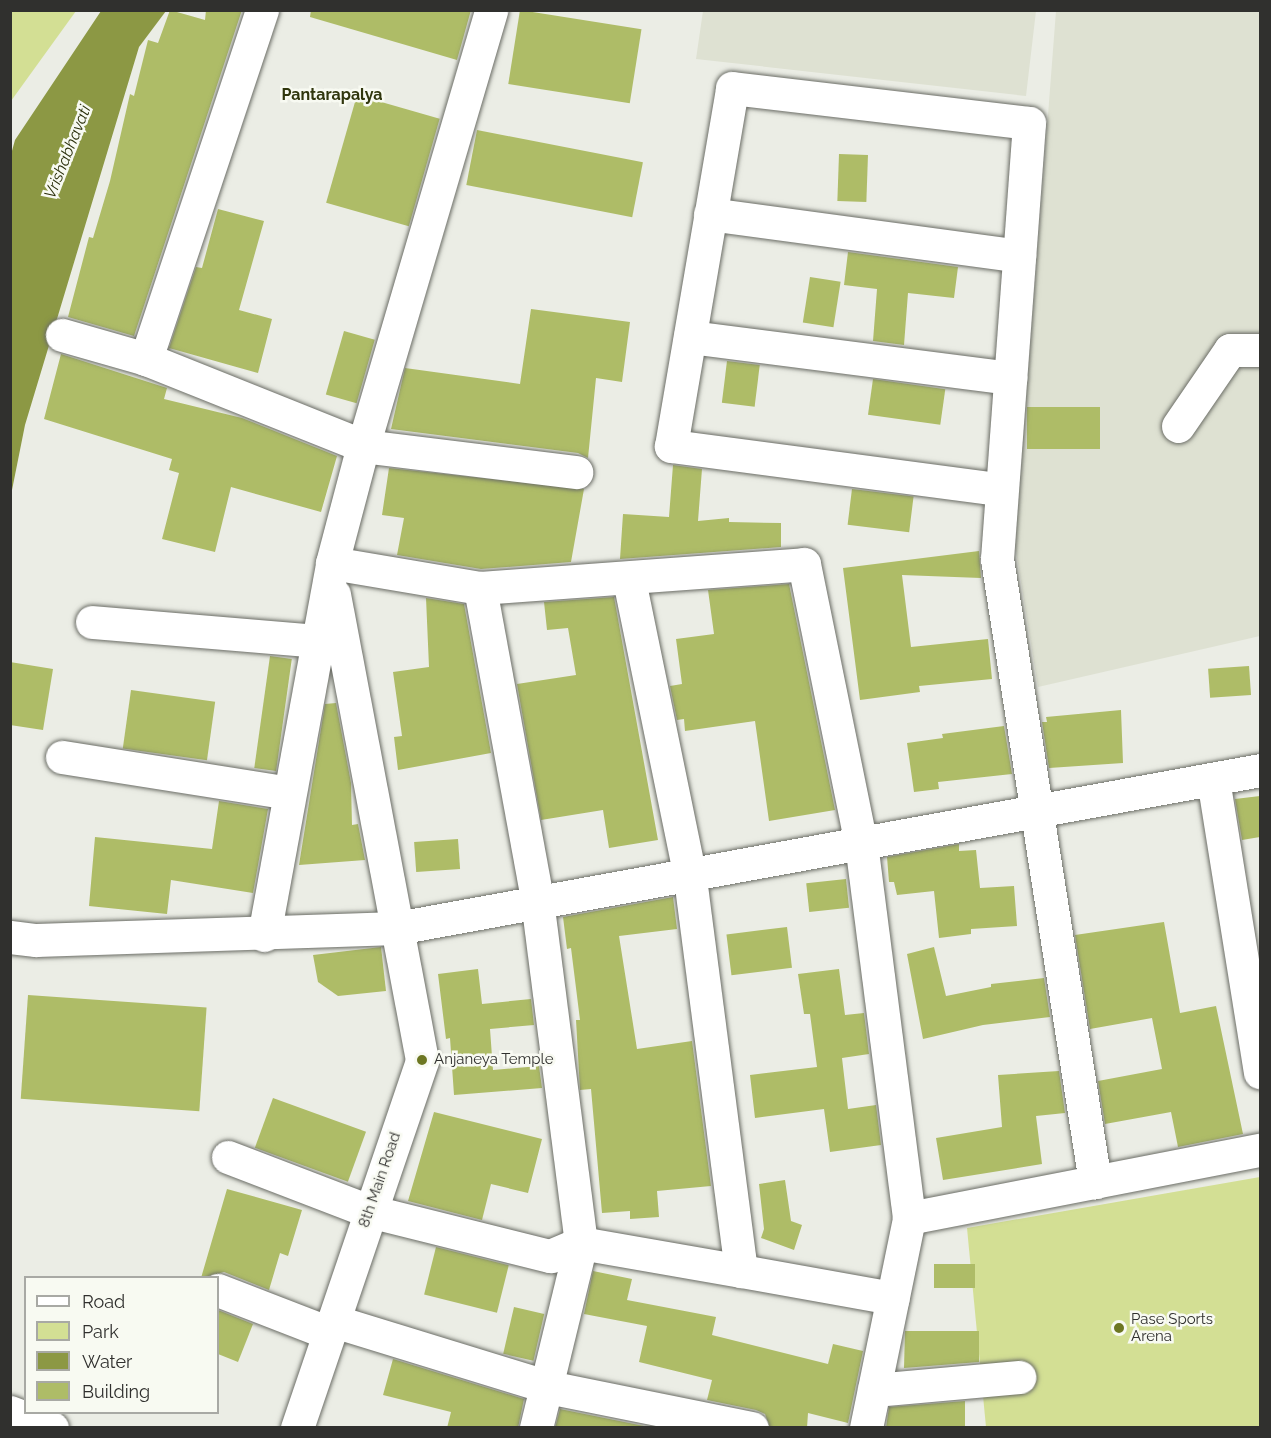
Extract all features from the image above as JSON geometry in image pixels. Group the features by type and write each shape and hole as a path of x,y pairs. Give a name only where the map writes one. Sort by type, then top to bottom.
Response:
{"street":[{"path":"146,359 262,10"},
{"path":"264,935 331,570 363,446 491,10"},
{"path":"990,488 671,446 732,88 1029,123 997,559 1034,809 1095,1182"},
{"path":"710,214 1019,256"},
{"path":"62,335 146,359 363,446 576,472"},
{"path":"690,337 1010,378"},
{"path":"1178,426 1230,350 1260,350"},
{"path":"331,570 480,588 629,579 804,564 861,843 909,1218 866,1428"},
{"name":"8th Main Road","path":"297,1428 422,1060 331,570"},
{"path":"629,579 689,872 741,1271"},
{"path":"480,588 537,900 581,1243 548,1387 536,1428"},
{"path":"92,622 318,641"},
{"path":"62,758 289,793"},
{"path":"10,937 36,940 264,935 397,928 689,872 1260,770"},
{"path":"1213,779 1260,1072"},
{"path":"909,1218 1260,1150"},
{"path":"228,1157 369,1211 550,1256 581,1243 893,1298"},
{"path":"219,1290 332,1327 548,1387 752,1428"},
{"path":"874,1390 1019,1377"},
{"path":"10,1412 52,1428"}],"shaded area":[{"path":"703,11 1036,11 1026,96 696,59"},
{"path":"1056,11 1260,11 1260,636 1038,687 1015,545"}],"green space":[{"path":"10,11 76,11 11,101"},
{"name":"Pase Sports Arena","path":"1260,1177 1260,1427 986,1427 967,1228"}],"water":[{"name":"Vrishabhavati","path":"101,11 166,11 139,47 25,425 11,495 10,158 15,140"}],"building":[{"path":"170,10 205,20 206,10 242,10 134,336 68,317 89,237 93,238 110,181 130,94 134,96 148,40 158,43"},
{"path":"311,10 471,10 457,60 310,17"},
{"path":"520,10 641,29 630,103 508,84"},
{"path":"357,95 440,119 409,226 326,203"},
{"path":"477,130 643,162 632,217 466,185"},
{"path":"839,154 868,155 866,202 837,201"},
{"path":"218,209 264,221 239,310 272,319 258,373 169,348 196,267 202,268"},
{"path":"848,252 958,267 954,298 908,293 904,345 873,341 877,289 844,285"},
{"path":"810,277 841,282 833,327 803,322"},
{"path":"531,309 630,322 622,382 596,378 588,458 578,453 391,429 405,368 520,384"},
{"path":"344,331 375,340 357,403 326,394"},
{"path":"61,354 167,388 164,399 242,418 337,456 321,512 231,487 215,552 162,539 179,473 169,470 172,459 44,419"},
{"path":"727,361 760,365 755,407 722,403"},
{"path":"873,379 945,389 940,425 868,415"},
{"path":"1027,407 1100,407 1100,449 1027,449"},
{"path":"673,465 702,469 698,521 729,518 729,522 781,523 781,547 620,559 623,514 669,517"},
{"path":"389,468 584,489 571,562 481,569 397,555 404,518 382,515"},
{"path":"852,489 914,497 909,532 848,525"},
{"path":"979,551 981,578 902,575 911,647 988,639 992,679 919,686 920,692 860,700 843,568"},
{"path":"789,584 835,810 769,821 755,721 685,731 684,719 677,720 670,686 682,684 676,639 714,634 708,590"},
{"path":"614,597 658,840 609,848 603,810 541,820 517,684 576,675 568,628 547,630 544,602"},
{"path":"426,598 464,604 491,753 398,770 394,737 402,736 393,672 429,667"},
{"path":"270,656 292,659 276,771 254,768"},
{"path":"10,662 53,669 43,730 10,725"},
{"path":"1249,666 1251,695 1210,698 1208,669"},
{"path":"131,690 215,702 207,760 123,748"},
{"path":"336,703 351,783 352,825 358,824 365,860 299,865 325,704"},
{"path":"1121,710 1123,763 1049,768 1042,722 1047,722 1046,717"},
{"path":"1004,726 1012,774 938,782 939,789 914,792 907,743 943,738 942,734"},
{"path":"1260,796 1260,837 1242,840 1235,799"},
{"path":"219,801 268,809 253,893 171,880 167,914 89,906 95,837 212,849"},
{"path":"458,839 460,869 416,872 414,842"},
{"path":"959,844 959,851 976,850 980,888 1014,886 1017,926 971,929 971,934 939,938 934,891 897,895 894,882 889,882 887,857"},
{"path":"846,879 849,908 809,912 806,883"},
{"path":"673,897 677,929 619,936 637,1049 692,1041 711,1186 657,1191 659,1217 630,1219 630,1211 602,1213 591,1089 580,1090 576,1020 580,1020 571,948 567,949 563,917"},
{"path":"1164,922 1180,1013 1216,1006 1243,1134 1178,1147 1171,1112 1105,1124 1098,1081 1162,1069 1152,1018 1090,1029 1075,935"},
{"path":"787,927 792,968 731,975 726,934"},
{"path":"381,947 386,991 338,996 318,982 313,955"},
{"path":"934,947 946,996 991,987 991,984 1044,978 1050,1017 983,1025 923,1039 907,954"},
{"path":"478,969 482,1004 531,999 534,1025 490,1029 493,1070 539,1066 542,1088 454,1095 450,1038 446,1039 438,974"},
{"path":"839,969 845,1015 864,1013 869,1054 842,1058 848,1109 876,1105 881,1145 830,1152 824,1109 755,1118 750,1075 817,1067 810,1014 804,1014 798,974"},
{"path":"28,995 207,1007 199,1111 21,1099"},
{"path":"1059,1071 1065,1113 1036,1116 1042,1164 943,1180 936,1138 1002,1127 998,1075"},
{"path":"273,1098 366,1132 348,1182 255,1148"},
{"path":"434,1112 542,1139 528,1193 491,1184 482,1220 408,1201"},
{"path":"785,1180 791,1221 802,1225 794,1250 761,1238 764,1229 759,1184"},
{"path":"227,1189 302,1210 288,1256 280,1253 269,1290 224,1272 202,1276"},
{"path":"436,1247 509,1265 497,1313 424,1295"},
{"path":"934,1264 975,1264 975,1288 934,1288"},
{"path":"593,1271 632,1279 627,1300 716,1317 712,1335 828,1364 833,1344 863,1351 848,1423 808,1413 807,1428 770,1428 765,1414 756,1410 707,1400 712,1380 639,1362 647,1326 584,1314"},
{"path":"514,1307 544,1314 533,1361 503,1354"},
{"path":"219,1310 253,1324 238,1362 219,1354"},
{"path":"905,1331 979,1331 979,1362 904,1368"},
{"path":"393,1359 524,1399 518,1428 447,1428 451,1412 383,1395"},
{"path":"965,1401 965,1428 886,1428 889,1407"},
{"path":"560,1409 654,1428 555,1428"}],"place":[{"name":"Anjaneya Temple","path":"422,1060"},
{"name":"Pase Sports Arena","path":"1119,1328"}],"district":[{"name":"Pantarapalya","path":"332,95"}]}
